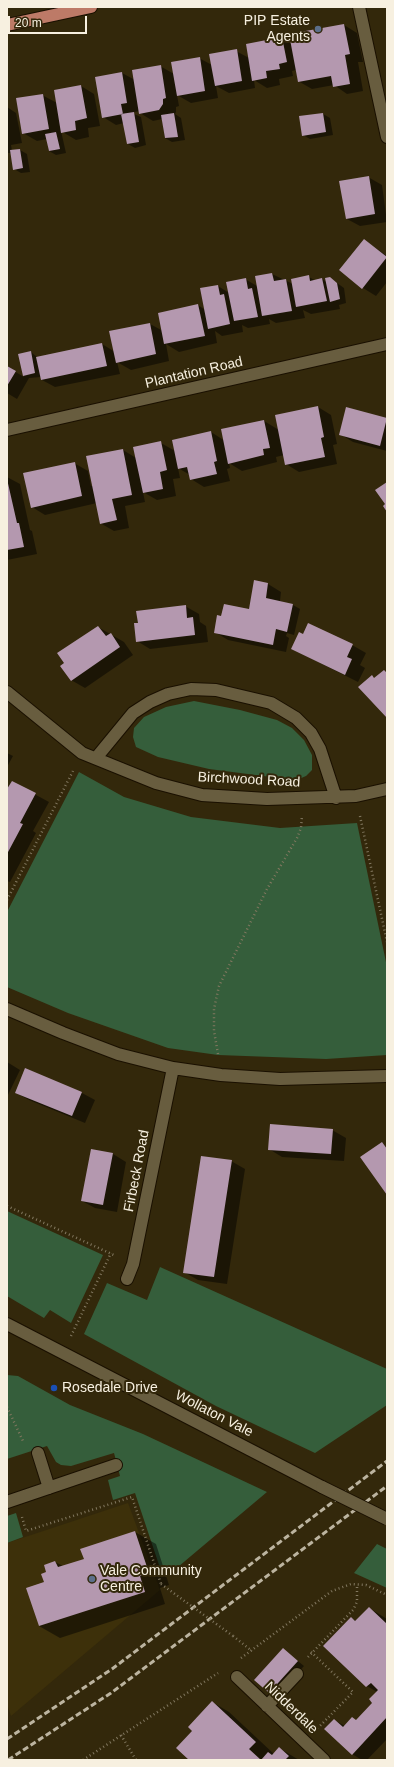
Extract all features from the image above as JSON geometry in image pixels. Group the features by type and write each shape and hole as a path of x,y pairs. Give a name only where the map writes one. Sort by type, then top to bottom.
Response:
{"main road":[{"path":"7,25 86,7"}],"street":[{"path":"359,7 387,137"},
{"name":"Plantation Road","path":"7,430 387,344"},
{"path":"96,758 133,713 150,702 168,694 191,689 216,690 271,703 296,718 311,733 320,749 336,798"},
{"name":"Birchwood Road","path":"7,692 82,752 156,783 202,795 267,799 336,798 356,796 387,789"},
{"path":"7,1009 63,1034 118,1054 173,1068 221,1075 280,1079 387,1076"},
{"name":"Firbeck Road","path":"127,1279 134,1264 173,1068"},
{"name":"Wollaton Vale","path":"7,1324 322,1487 387,1519"},
{"path":"38,1453 49,1488"},
{"path":"12,1500 116,1466"},
{"path":"267,1706 297,1674"},
{"name":"Nidderdale","path":"237,1678 305,1742 319,1758"}],"path":[{"path":"7,900 82,752"},
{"path":"356,796 387,942"},
{"path":"221,1075 214,1031 214,1009 219,986 267,889 297,838 301,828 304,798"},
{"path":"7,1206 134,1264"},
{"path":"77,1324 111,1253"},
{"path":"7,1407 28,1450 38,1453"},
{"path":"12,1500 26,1531 132,1497 161,1584 252,1651"},
{"path":"297,1674 311,1652 338,1627 353,1610 357,1602 357,1585"},
{"path":"305,1742 353,1692 311,1652"},
{"path":"121,1735 136,1760"}],"shaded area":[{"path":"128,1503 160,1590 11,1716 7,1704 7,1543"}],"green space":[{"path":"194,701 240,710 277,720 292,728 304,740 312,755 312,770 306,776 299,779 279,778 209,769 158,757 136,747 133,737 134,728 144,717 166,707"},
{"path":"79,772 124,797 191,817 280,828 357,823 387,967 387,1055 326,1059 218,1055 168,1048 68,1013 7,987 7,912"},
{"path":"7,1211 103,1255 71,1323 50,1310 44,1318 7,1296"},
{"path":"160,1267 387,1369 387,1405 315,1453 216,1406 84,1334 107,1283 147,1300"},
{"path":"7,1375 18,1376 70,1405 143,1434 267,1492 172,1572 160,1568 135,1493 113,1500 108,1480 120,1476 114,1453 71,1466 61,1465 56,1462 47,1446 7,1459"},
{"path":"16,1513 23,1537 7,1543 7,1516"},
{"path":"377,1544 387,1549 387,1588 354,1573"}],"building":[{"path":"344,24 350,54 345,55 350,84 333,87 331,76 298,82 289,34"},
{"path":"282,37 287,62 279,64 280,69 266,71 267,78 252,81 246,44"},
{"path":"237,49 242,81 215,86 209,54"},
{"path":"200,57 205,91 177,96 171,62"},
{"path":"161,65 166,98 163,99 163,104 159,110 139,114 132,70"},
{"path":"122,72 127,103 121,104 123,114 102,118 95,77"},
{"path":"81,85 87,118 75,121 76,130 61,133 54,90"},
{"path":"43,94 49,129 22,134 16,98"},
{"path":"134,112 139,142 127,144 121,114"},
{"path":"174,113 178,137 165,138 161,115"},
{"path":"323,113 326,132 302,136 299,116"},
{"path":"56,132 60,149 49,151 45,134"},
{"path":"20,149 23,168 13,170 10,150"},
{"path":"369,176 375,214 346,219 339,181"},
{"path":"364,239 387,257 362,289 339,270"},
{"path":"272,273 274,281 286,279 292,311 262,316 255,276"},
{"path":"309,275 310,281 322,278 327,301 296,307 291,279"},
{"path":"330,277 337,283 340,299 330,302 325,278"},
{"path":"246,278 248,289 252,288 258,317 234,321 226,282"},
{"path":"218,285 220,295 224,294 230,324 208,329 200,288"},
{"path":"198,304 205,336 164,344 158,313"},
{"path":"150,323 156,354 116,363 109,331"},
{"path":"102,343 107,366 41,380 36,357"},
{"path":"31,351 35,373 23,376 18,354"},
{"path":"7,366 16,371 7,386"},
{"path":"318,406 324,437 321,438 325,457 285,465 275,415"},
{"path":"346,407 387,418 380,446 339,435"},
{"path":"264,420 270,448 263,449 264,455 228,464 221,429"},
{"path":"211,431 217,461 214,462 217,474 190,480 187,467 178,469 172,440"},
{"path":"161,441 167,470 160,472 163,489 143,493 133,447"},
{"path":"123,449 132,495 112,499 117,520 100,524 86,456"},
{"path":"75,462 82,496 31,508 23,473"},
{"path":"7,479 24,547 7,550"},
{"path":"387,482 387,512 383,506 385,504 375,490"},
{"path":"254,580 268,583 266,598 293,604 287,632 276,629 273,645 214,633 217,615 221,616 224,604 249,609"},
{"path":"186,605 187,618 193,617 195,635 136,642 134,623 138,623 136,611"},
{"path":"308,623 353,644 347,657 352,659 345,675 291,649 299,632 303,634"},
{"path":"98,626 106,636 111,633 120,647 71,681 60,666 64,663 57,653"},
{"path":"384,670 387,673 387,718 358,687 372,675 374,678"},
{"path":"12,781 36,793 20,823 23,824 7,854 7,789"},
{"path":"25,1068 82,1092 72,1116 15,1093"},
{"path":"270,1124 333,1129 331,1154 268,1150"},
{"path":"382,1142 387,1149 387,1195 360,1157"},
{"path":"91,1149 113,1153 103,1205 81,1201"},
{"path":"201,1156 232,1160 214,1277 183,1273"},
{"name":"Vale Community Centre","path":"135,1531 149,1573 140,1576 145,1592 39,1626 26,1588 44,1582 41,1574 46,1572 44,1565 55,1561 58,1567 84,1559 80,1549"},
{"path":"369,1607 387,1624 387,1717 352,1755 324,1729 334,1719 343,1727 352,1717 356,1720 372,1703 369,1699 378,1690 371,1683 366,1687 323,1646 351,1617 355,1621"},
{"path":"283,1648 298,1661 269,1693 254,1680"},
{"path":"212,1701 256,1742 249,1749 261,1760 189,1760 176,1748 192,1731 188,1727"},
{"path":"279,1747 289,1756 285,1760 261,1760 268,1752 272,1755"}],"railway":[{"path":"7,1739 112,1669 387,1461"},
{"path":"8,1760 111,1693 387,1486"}],"place":[{"name":"PIP Estate Agents","path":"318,29"},
{"name":"Rosedale Drive","path":"54,1388"},
{"name":"Vale Community Centre","path":"92,1579"}]}
